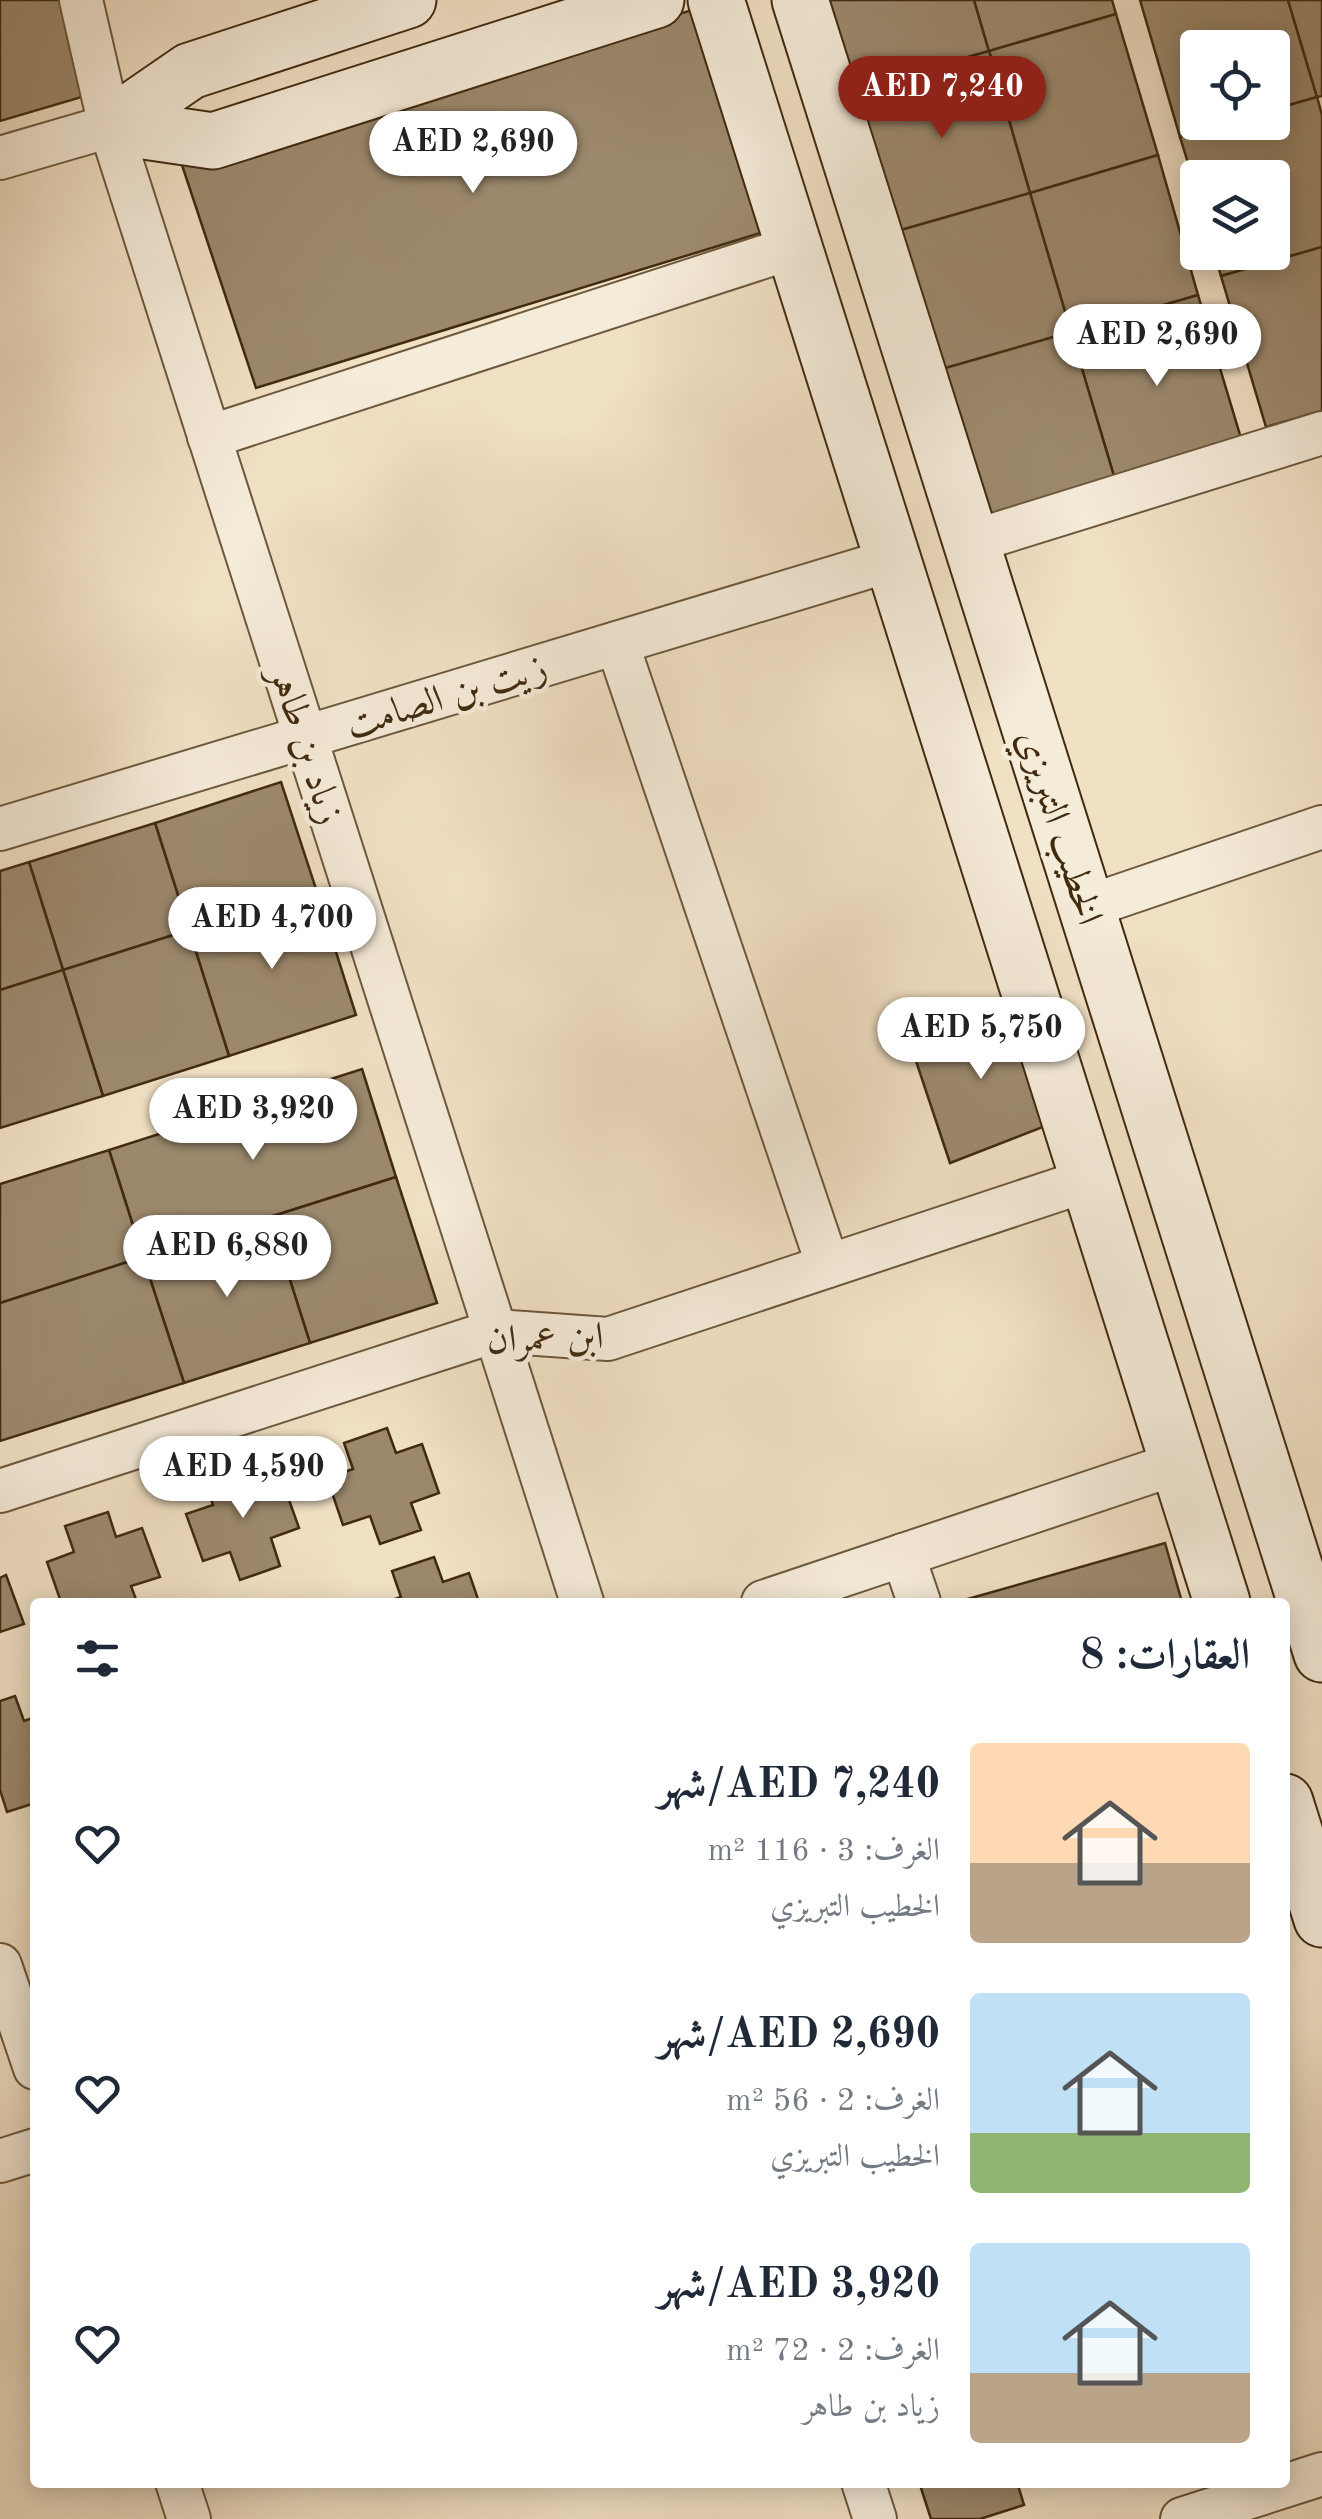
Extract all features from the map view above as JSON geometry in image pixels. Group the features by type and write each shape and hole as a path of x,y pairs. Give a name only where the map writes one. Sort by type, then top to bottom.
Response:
{"street":[{"name":"زياد بن طاهر","path":"81,0 110,126 581,1598"},
{"path":"0,158 110,126 190,71 408,0"},
{"path":"110,126 213,141 656,0"},
{"path":"716,0 1221,1598"},
{"name":"الخطيب التبريزي","path":"800,0 1322,1654"},
{"path":"210,437 794,247"},
{"path":"971,542 1322,433"},
{"name":"زيت بن الصامت","path":"0,829 892,560"},
{"path":"617,643 828,1266"},
{"path":"1087,908 1322,827"},
{"name":"ابن عمران","path":"0,1491 495,1331 608,1339 1088,1180"},
{"path":"774,1598 1178,1464"},
{"path":"903,1556 918,1598"},
{"path":"1290,1818 1322,1919"},
{"path":"0,1965 30,2053"},
{"path":"0,2161 30,2152"},
{"path":"1290,2482 1322,2474"},
{"path":"179,2488 189,2519"},
{"path":"865,2488 875,2519"},
{"path":"1202,2503 1264,2488"}],"building":[{"path":"0,0 63,0 92,94 0,121"},
{"path":"826,0 974,0 989,51 853,90"},
{"path":"974,0 1112,0 1116,14 989,51"},
{"path":"1140,0 1288,0 1317,97 1290,105 1290,30 1180,30 1180,137"},
{"path":"1288,0 1322,0 1322,96 1317,97"},
{"path":"696,9 770,230 256,388 179,156"},
{"path":"1116,14 1158,155 1030,193 989,51"},
{"path":"989,51 1030,193 894,232 853,90"},
{"path":"1317,97 1322,115 1322,247 1290,256 1290,160 1187,160 1181,140 1290,140 1290,105"},
{"path":"1158,155 1180,232 1180,270 1191,270 1198,295 1071,332 1030,193"},
{"path":"1030,193 1071,332 935,371 894,232"},
{"path":"1322,247 1322,411 1266,427 1221,276 1242,270 1290,270 1290,256"},
{"path":"1219,270 1242,270 1221,276"},
{"path":"1198,295 1243,445 1116,483 1071,332"},
{"path":"1071,332 1116,483 979,522 935,371"},
{"path":"281,782 316,889 189,930 155,823"},
{"path":"155,823 189,930 63,970 29,862"},
{"path":"29,862 63,970 0,990 0,871"},
{"path":"316,889 356,1015 229,1056 189,930"},
{"path":"189,930 229,1056 103,1096 63,970"},
{"path":"63,970 103,1096 0,1128 0,990"},
{"path":"1017,1004 1053,1123 950,1163 908,1037"},
{"path":"362,1069 396,1177 143,1257 109,1150"},
{"path":"109,1150 143,1257 0,1303 0,1184"},
{"path":"396,1177 437,1303 310,1343 270,1217"},
{"path":"270,1217 310,1343 184,1383 143,1257"},
{"path":"143,1257 184,1383 0,1441 0,1303"},
{"path":"387,1428 396,1453 422,1444 439,1493 411,1503 421,1530 380,1544 370,1516 343,1525 327,1478 353,1469 344,1443"},
{"path":"247,1463 256,1489 282,1480 299,1528 271,1538 280,1566 240,1580 230,1552 203,1561 186,1514 213,1505 204,1479"},
{"path":"108,1512 116,1537 142,1528 160,1577 131,1586 136,1598 60,1598 47,1562 74,1552 65,1526"},
{"path":"1165,1543 1181,1598 971,1598"},
{"path":"434,1557 443,1582 469,1573 478,1598 398,1598 401,1597 392,1571"},
{"path":"6,1575 24,1624 0,1632 0,1578"},
{"path":"15,1696 24,1721 30,1719 30,1805 7,1812 0,1790 0,1701"},
{"path":"921,2488 1019,2488 1024,2505 980,2519 931,2519"}]}
